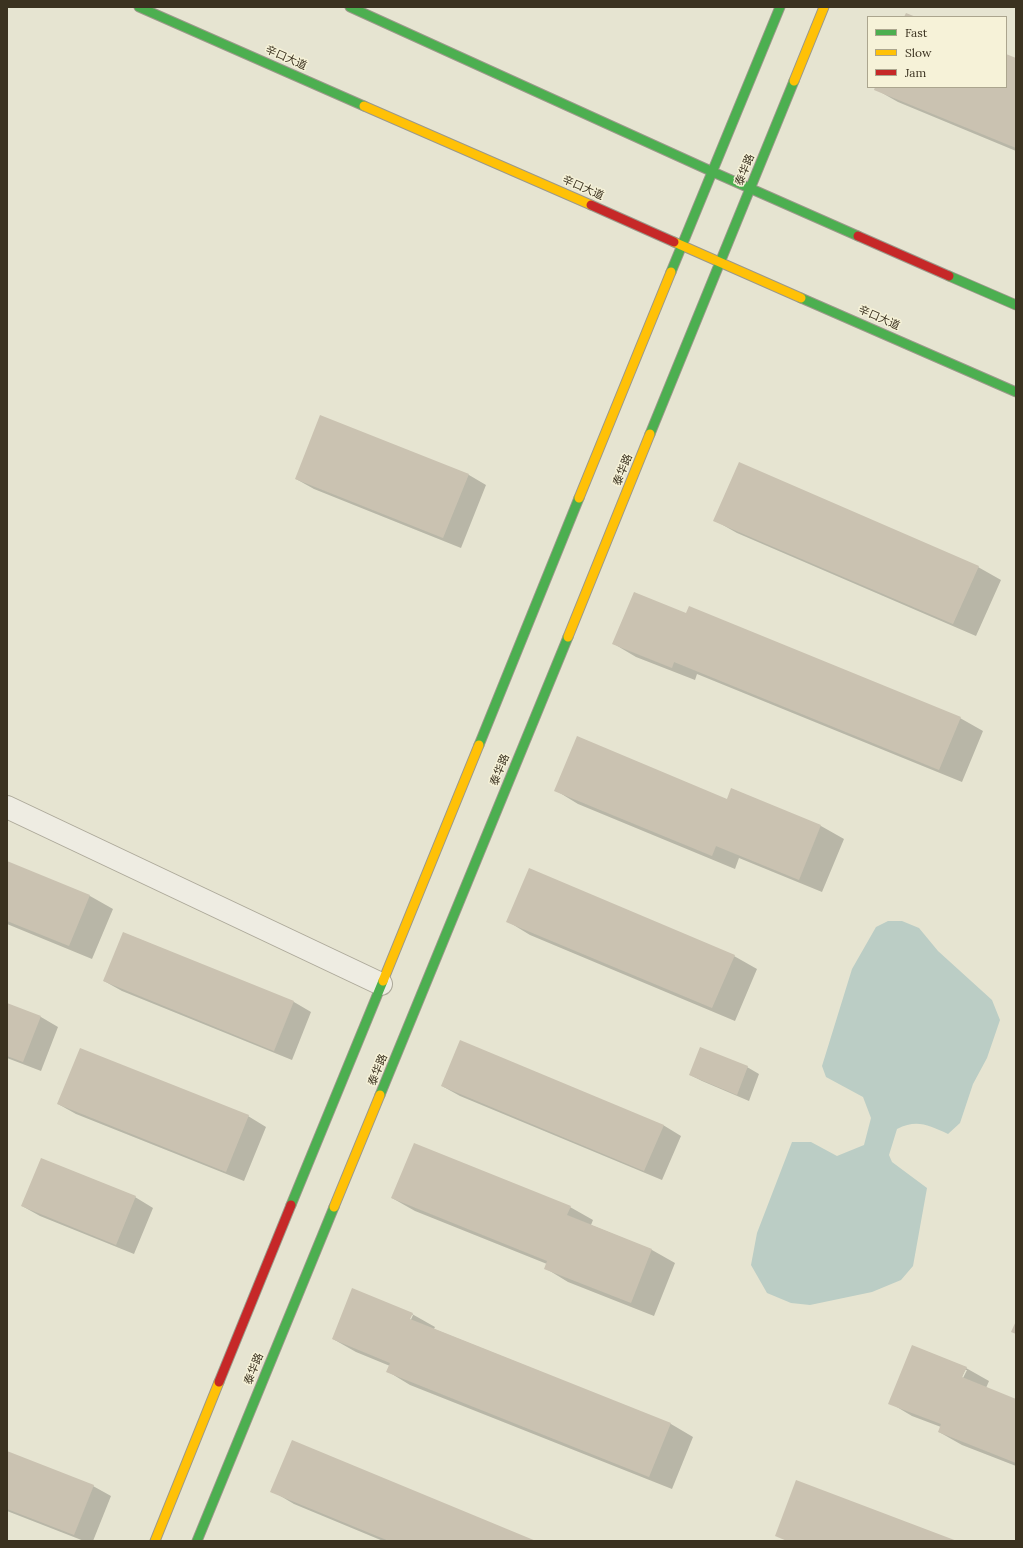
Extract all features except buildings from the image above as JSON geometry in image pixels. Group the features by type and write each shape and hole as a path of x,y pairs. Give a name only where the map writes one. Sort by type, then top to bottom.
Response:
{"main road":[{"name":"辛口大道","path":"140,7 721,261 1016,392"},
{"path":"350,7 750,189 1016,305"},
{"path":"155,1541 682,244 780,7"},
{"name":"泰华路","path":"196,1541 418,1004 824,7"}],"street":[{"path":"7,807 381,984"}],"shaded area":[{"path":"888,921 902,921 919,928 938,951 992,1000 1000,1020 987,1058 973,1084 960,1123 948,1134 922,1124 911,1124 897,1129 889,1155 892,1162 927,1188 913,1266 901,1280 872,1292 810,1305 791,1303 767,1293 751,1265 757,1233 792,1142 811,1142 837,1156 864,1145 871,1118 863,1097 826,1077 822,1066 852,969 876,927"}],"traffic: fast":[{"path":"139,7 364,106"},
{"path":"350,7 713,172 858,236"},
{"path":"671,272 780,7"},
{"path":"650,434 794,81"},
{"path":"949,276 1016,305"},
{"path":"801,298 1016,392"},
{"path":"479,745 579,498"},
{"path":"380,1095 568,637"},
{"path":"291,1205 383,981"},
{"path":"197,1541 334,1207"}],"traffic: slow":[{"path":"794,81 824,7"},
{"path":"364,106 591,205"},
{"path":"674,242 801,298"},
{"path":"579,498 671,272"},
{"path":"568,637 650,434"},
{"path":"383,981 479,745"},
{"path":"334,1207 380,1095"},
{"path":"155,1541 219,1382"}],"traffic: jam":[{"path":"591,205 674,242"},
{"path":"858,236 949,276"},
{"path":"219,1382 291,1205"}]}
